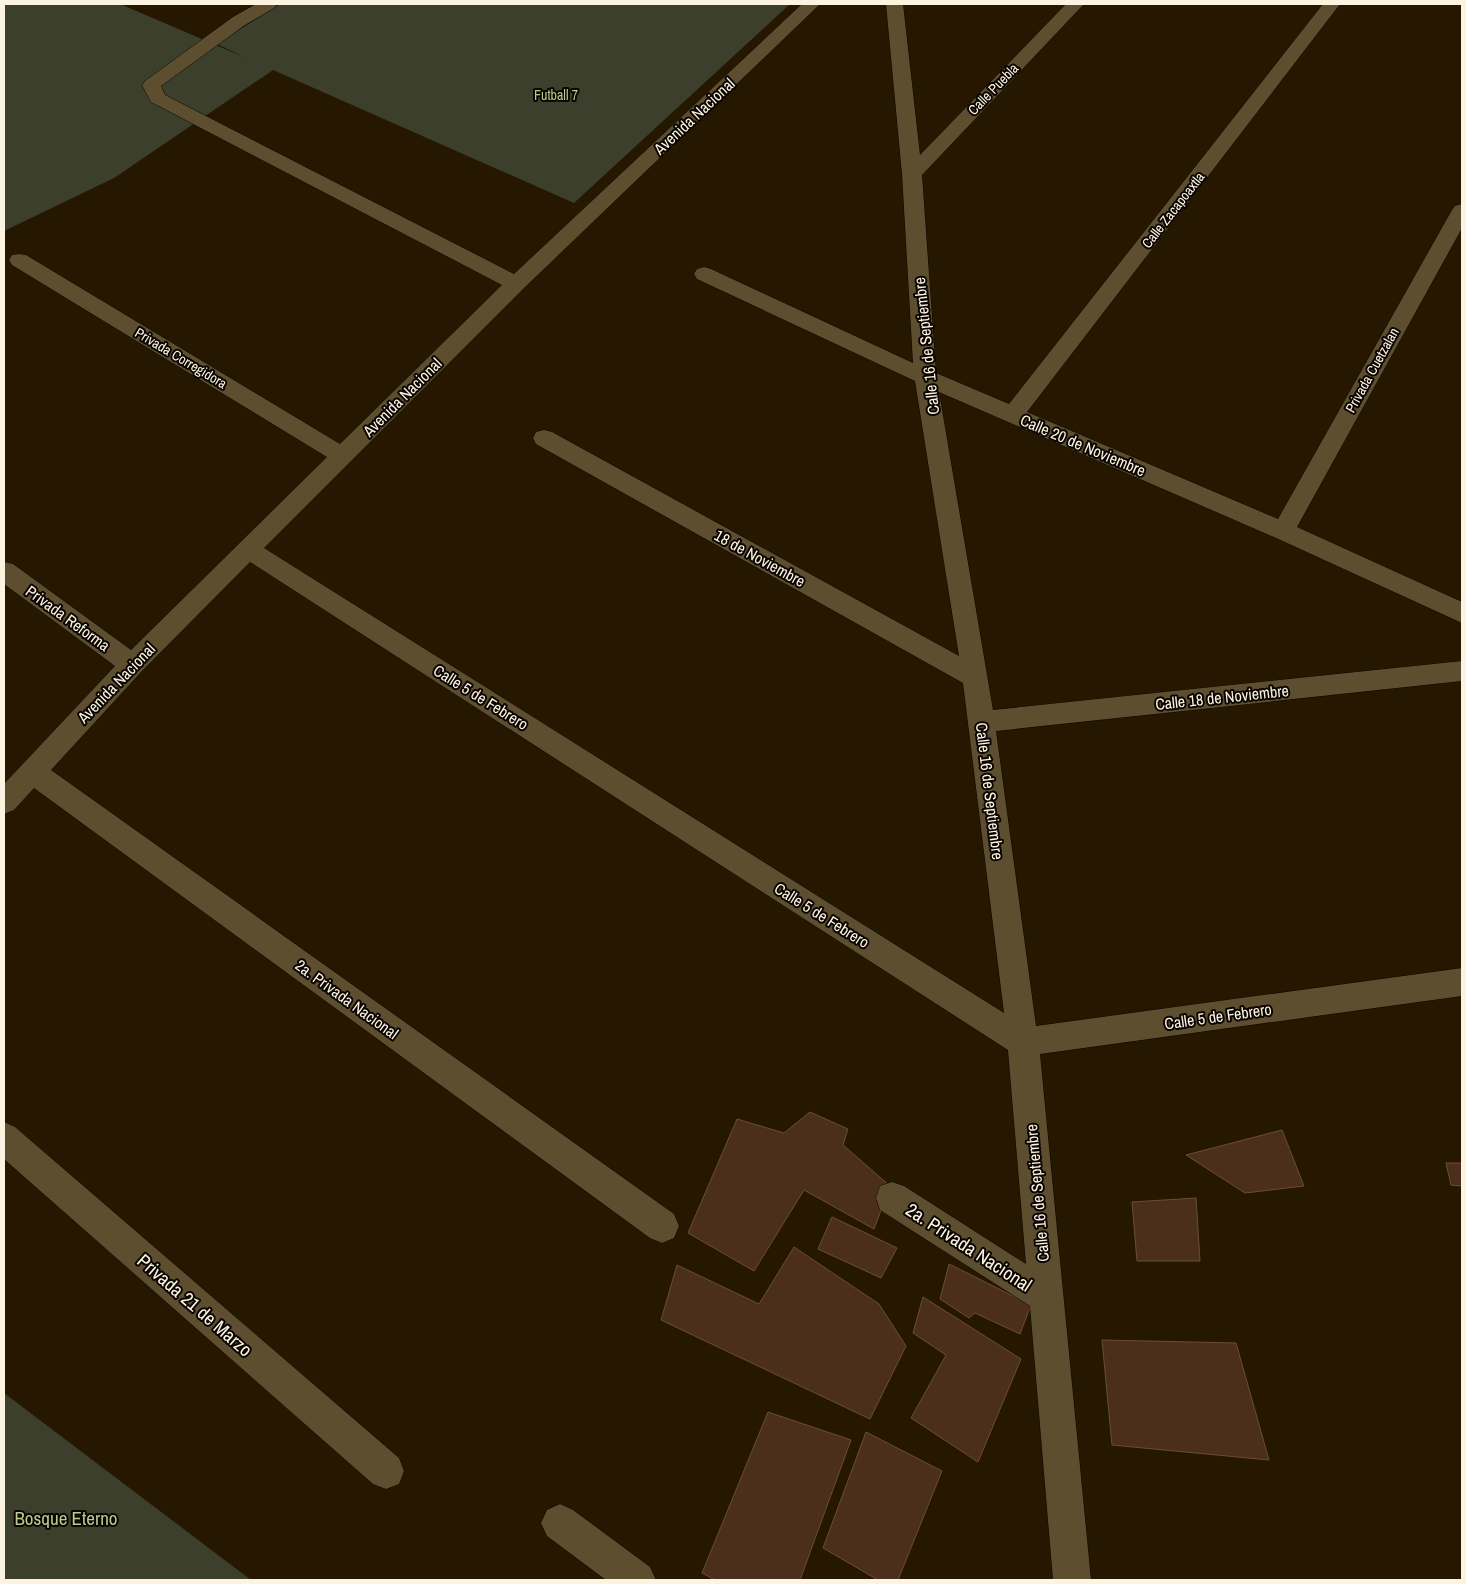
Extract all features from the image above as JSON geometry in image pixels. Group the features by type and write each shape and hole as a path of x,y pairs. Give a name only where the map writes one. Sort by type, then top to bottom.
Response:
{"street":[{"path":"268,4 240,21 151,85 156,98 516,284"},
{"name":"Avenida Nacional","path":"4,802 132,665 516,284 812,4"},
{"name":"Calle 16 de Septiembre","path":"894,4 912,174 925,377 982,722 1023,1042 1072,1580"},
{"name":"Calle Puebla","path":"912,174 1075,4"},
{"name":"Calle Zacapoaxtla","path":"1013,415 1332,4"},
{"name":"Privada Cuetzalan","path":"1283,531 1462,210"},
{"name":"Privada Corregidora","path":"20,260 343,456"},
{"name":"Calle 20 de Noviembre","path":"704,274 925,377 1283,531 1462,613"},
{"name":"18 de Noviembre","path":"544,438 975,678"},
{"name":"Calle 5 de Febrero","path":"248,549 1023,1042 1462,982"},
{"name":"Privada Reforma","path":"4,571 132,665"},
{"name":"Calle 18 de Noviembre","path":"982,722 1462,671"},
{"name":"2a. Privada Nacional","path":"32,772 662,1226"},
{"name":"Privada 21 de Marzo","path":"4,1138 386,1472"},
{"name":"2a. Privada Nacional","path":"892,1198 1047,1297"},
{"path":"560,1523 637,1580"}],"green space":[{"name":"Futball 7","path":"4,4 120,4 246,58 217,44 280,4 790,4 574,203 273,70 114,178 4,231"},
{"name":"Bosque Eterno","path":"4,1393 251,1580 4,1580"}],"building":[{"path":"810,1112 848,1129 843,1145 890,1186 874,1229 804,1190 754,1271 688,1233 737,1119 784,1133"},
{"path":"1282,1130 1304,1186 1245,1193 1186,1155"},
{"path":"1446,1163 1462,1163 1462,1186 1451,1185"},
{"path":"1196,1198 1200,1261 1137,1261 1132,1202"},
{"path":"832,1217 897,1248 881,1278 818,1249"},
{"path":"794,1247 879,1304 906,1346 870,1419 661,1320 677,1265 759,1304"},
{"path":"949,1264 1031,1305 1020,1334 975,1313 969,1318 940,1299"},
{"path":"923,1297 1021,1359 978,1462 911,1418 946,1355 913,1333"},
{"path":"1102,1340 1236,1343 1269,1460 1112,1445"},
{"path":"768,1412 851,1440 800,1580 715,1580 702,1573"},
{"path":"866,1432 942,1471 898,1580 878,1580 823,1548"}]}
